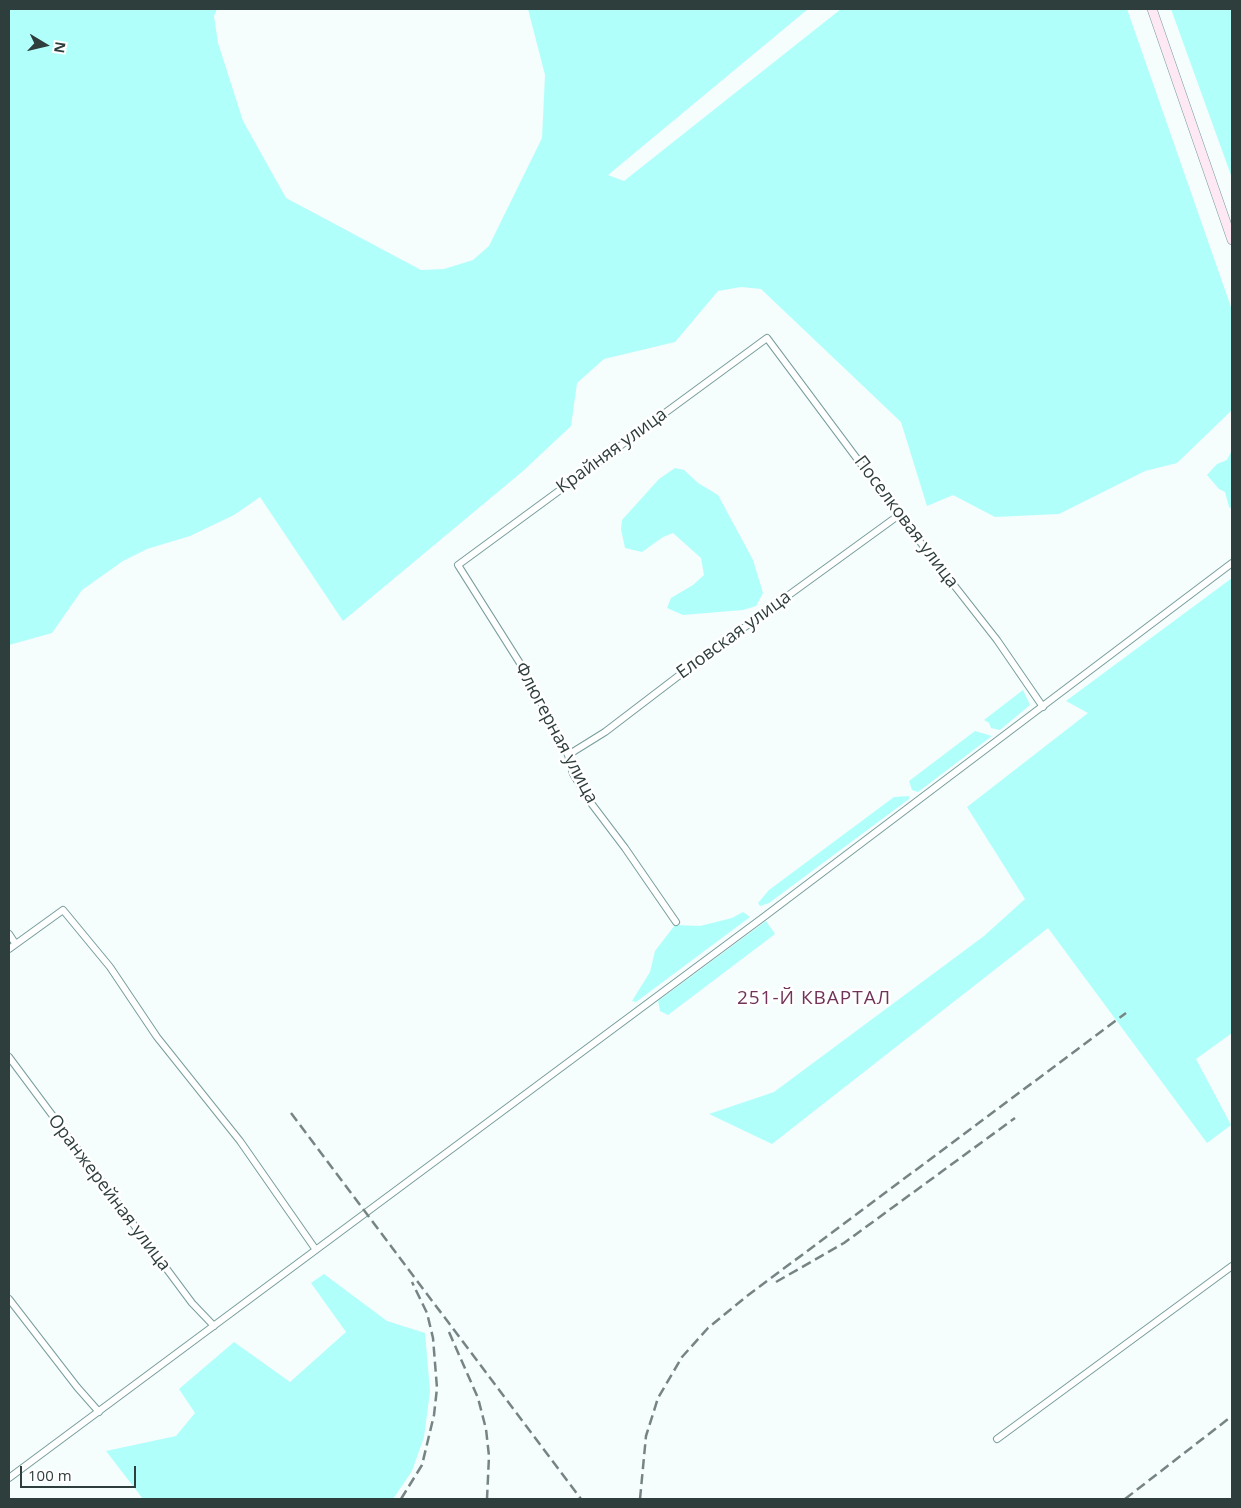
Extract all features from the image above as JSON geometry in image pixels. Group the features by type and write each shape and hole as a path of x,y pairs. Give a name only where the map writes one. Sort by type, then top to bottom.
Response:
{"main road":[{"path":"1152,9 1232,240"}],"street":[{"name":"Поселковая улица","path":"767,338 899,515 997,640 1043,707"},
{"name":"Крайняя улица","path":"458,565 767,338"},
{"name":"Еловская улица","path":"568,755 605,732 698,661 899,515"},
{"path":"9,1478 1043,707 1232,562"},
{"name":"Флюгерная улица","path":"458,565 523,668 568,755 573,774 591,803 676,922"},
{"path":"9,949 63,910 110,968 157,1037 240,1141 316,1250"},
{"path":"9,934 15,943"},
{"name":"Оранжерейная улица","path":"9,1057 192,1303 214,1326"},
{"path":"997,1439 1232,1266"},
{"path":"9,1299 77,1387 99,1412"}],"shaded area":[{"path":"9,9 217,9 214,16 218,43 243,121 286,198 421,270 444,269 473,260 489,246 542,138 545,75 528,9 808,9 608,175 624,181 841,9 1127,9 1232,310 1232,410 1177,463 1145,471 1059,514 995,517 953,495 927,506 901,422 761,289 741,287 718,291 675,342 604,359 577,383 571,426 523,471 343,621 260,497 234,515 190,536 147,549 123,561 82,590 52,633 9,645"},
{"path":"1171,9 1232,9 1232,178"},
{"path":"1232,450 1232,509 1229,507 1225,492 1219,489 1207,475 1217,464 1227,460"},
{"path":"675,468 684,470 698,483 718,495 753,560 763,593 756,606 743,610 683,615 667,608 671,598 693,585 704,575 701,558 673,533 663,537 642,552 625,548 621,529 622,520 659,479"},
{"path":"1232,578 1232,1033 1196,1059 1231,1125 1207,1143 1048,928 772,1144 709,1114 774,1092 984,936 1025,899 967,807 1088,713 1066,701"},
{"path":"1023,690 1030,705 1000,730 991,728 989,723 984,720"},
{"path":"975,731 992,736 918,792 912,790 909,781"},
{"path":"909,796 909,799 769,903 760,906 758,903 769,890 894,797"},
{"path":"743,912 750,917 636,1002 632,1001 650,972 655,951 675,925 700,926 732,918"},
{"path":"766,921 775,934 668,1015 660,1011 658,1001"},
{"path":"324,1274 387,1321 425,1333 430,1391 424,1437 412,1471 393,1499 143,1499 106,1451 176,1436 195,1413 179,1389 234,1342 290,1382 346,1332 311,1283"}],"railway":[{"path":"640,1499 646,1436 658,1398 682,1357 708,1328 747,1296 1126,1013"},
{"path":"291,1113 581,1499"},
{"path":"776,1282 844,1243 1015,1118"},
{"path":"401,1499 422,1465 434,1415 437,1388 433,1338 427,1313 412,1282"},
{"path":"449,1332 478,1398 486,1429 489,1456 487,1499"},
{"path":"1125,1499 1232,1416"}],"district":[{"name":"251-Й КВАРТАЛ","path":"814,999"}]}
